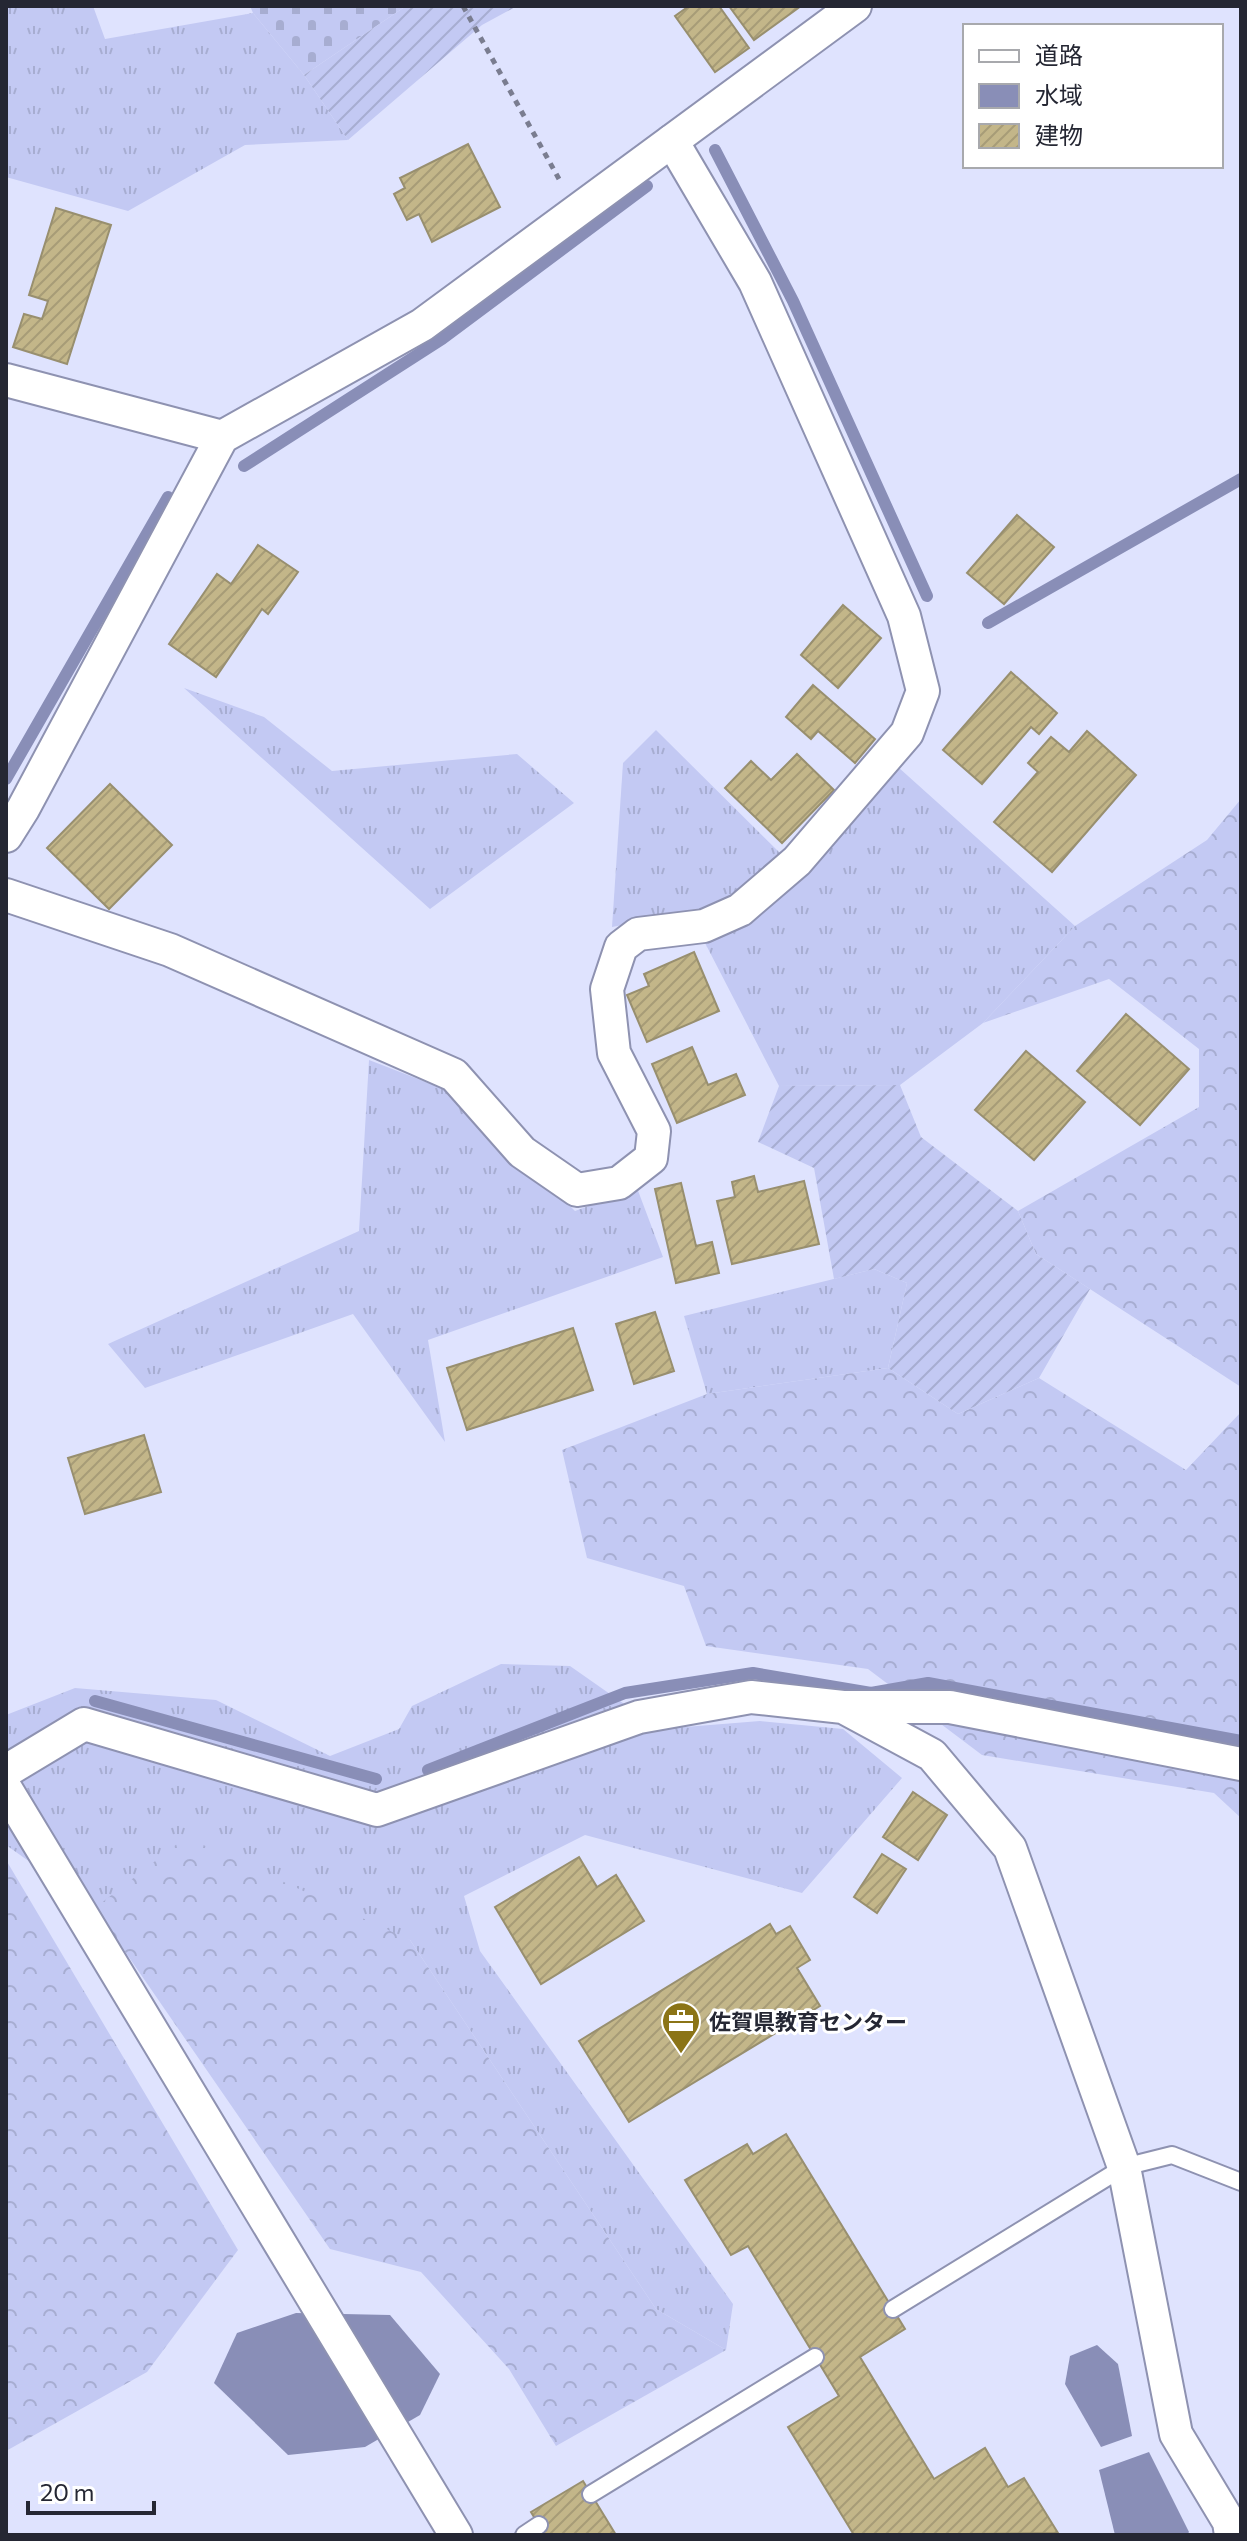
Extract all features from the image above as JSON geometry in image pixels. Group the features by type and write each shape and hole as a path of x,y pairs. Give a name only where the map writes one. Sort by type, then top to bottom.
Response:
{"street":[{"path":"6,836 38,782 222,437 422,325 855,6"},
{"path":"6,895 170,950 454,1075 522,1152 577,1190 619,1183 651,1158 654,1131 614,1053 607,989 621,947 638,934 704,926 740,910 751,901 797,861 907,733 923,691 904,616 762,296 672,141"},
{"path":"6,380 222,437"},
{"path":"6,1771 84,1724 377,1810 639,1717 751,1697 843,1707 950,1707 1241,1764"},
{"path":"843,1707 932,1755 1010,1848 1124,2167 1176,2434 1229,2522 1231,2535"},
{"path":"6,1789 456,2535"}],"lane":[{"path":"893,2309 1124,2167 1172,2155 1241,2182"},
{"path":"591,2494 815,2357"},
{"path":"524,2535 539,2525"}],"path":[{"path":"463,6 576,212"}],"green space":[{"path":"6,6 93,6 105,39 253,13 304,75 348,140 245,145 128,211 6,177"},
{"path":"250,6 406,6 304,75"},
{"path":"406,6 517,6 482,25 348,140 304,75"},
{"path":"184,688 264,717 332,771 517,754 574,803 430,909"},
{"path":"656,730 782,855 716,908 612,927 623,763"},
{"path":"898,767 1075,926 983,1023 900,1085 779,1086 704,941 750,919 802,880"},
{"path":"1241,799 1241,1387 1036,1254 1018,1211 1199,1107 1199,1049 1109,979 983,1023 1075,926 1207,840"},
{"path":"369,1060 457,1094 575,1211 637,1188 663,1257 428,1340 445,1442 353,1314 145,1388 108,1344 359,1231"},
{"path":"900,1085 921,1137 1018,1211 1036,1254 1090,1289 1039,1378 958,1414 888,1368 907,1283 874,1269 834,1279 814,1168 758,1142 779,1086"},
{"path":"874,1269 907,1283 888,1368 707,1394 684,1316"},
{"path":"888,1368 958,1414 1039,1378 1186,1470 1241,1412 1241,1818 1214,1793 982,1755 868,1669 706,1646 684,1586 587,1558 562,1450 707,1394"},
{"path":"501,1664 570,1666 660,1729 760,1721 843,1729 902,1778 802,1893 585,1835 464,1896 480,1951 733,2304 726,2350 656,2309 410,1940 95,1908 6,1845 6,1715 75,1688 216,1700 330,1756 399,1729 412,1706"},
{"path":"186,1837 410,1940 656,2309 726,2350 556,2446 509,2369 421,2272 330,2249 95,1908"},
{"path":"6,1860 238,2250 147,2372 6,2451"}],"water":[{"path":"296,2313 390,2315 440,2374 420,2415 365,2447 288,2455 214,2383 237,2333"},
{"path":"1097,2345 1118,2364 1132,2436 1101,2447 1065,2384 1070,2356"},
{"path":"1149,2452 1189,2532 1187,2535 1115,2535 1099,2470"}],"building":[{"path":"689,6 719,6 749,48 715,72 675,16"},
{"path":"729,6 801,6 754,40"},
{"path":"468,144 500,207 432,242 419,214 407,220 394,194 405,188 400,178"},
{"path":"56,208 111,225 67,364 13,347 24,314 42,319 48,301 29,295"},
{"path":"1017,515 1054,547 1004,604 967,573"},
{"path":"258,545 298,572 268,614 262,609 216,677 169,644 217,574 231,584"},
{"path":"843,605 881,638 838,688 801,655"},
{"path":"1011,672 1057,713 1039,734 1031,727 982,784 943,750"},
{"path":"813,685 875,739 855,763 818,731 811,739 786,717"},
{"path":"1087,731 1136,775 1052,872 994,822 1038,772 1028,763 1051,737 1069,752"},
{"path":"797,754 834,790 782,843 725,788 751,761 771,780"},
{"path":"110,784 172,845 109,909 47,848"},
{"path":"694,952 719,1011 647,1042 627,995 649,986 644,974"},
{"path":"1126,1014 1189,1069 1140,1125 1077,1071"},
{"path":"692,1047 708,1085 736,1074 745,1095 677,1123 652,1064"},
{"path":"1026,1051 1085,1102 1034,1160 975,1110"},
{"path":"754,1176 758,1192 804,1181 819,1244 732,1264 717,1201 735,1197 732,1182"},
{"path":"681,1183 696,1246 712,1242 719,1273 676,1283 655,1189"},
{"path":"655,1312 674,1371 634,1384 616,1324"},
{"path":"573,1328 593,1390 467,1430 447,1368"},
{"path":"144,1435 161,1492 85,1514 68,1458"},
{"path":"913,1792 947,1815 918,1860 883,1837"},
{"path":"882,1854 906,1869 877,1913 854,1897"},
{"path":"579,1857 597,1887 616,1875 644,1921 541,1984 495,1907"},
{"path":"770,1924 776,1934 790,1926 810,1960 797,1968 820,2006 629,2122 579,2041"},
{"path":"786,2134 905,2329 860,2357 934,2479 985,2448 1008,2487 1024,2478 1058,2533 854,2535 788,2427 839,2396 748,2246 731,2255 685,2180 747,2144 753,2154"},
{"path":"583,2481 616,2535 545,2535 531,2512"}],"waterway":[{"path":"715,150 793,301 927,596"},
{"path":"244,466 442,339 647,186"},
{"path":"988,623 1241,479"},
{"path":"6,779 168,497"},
{"path":"428,1770 625,1693 753,1673 871,1693 928,1683 1241,1741"},
{"path":"95,1701 376,1779"}],"place":[{"name":"佐賀県教育センター","path":"681,2055"}]}
